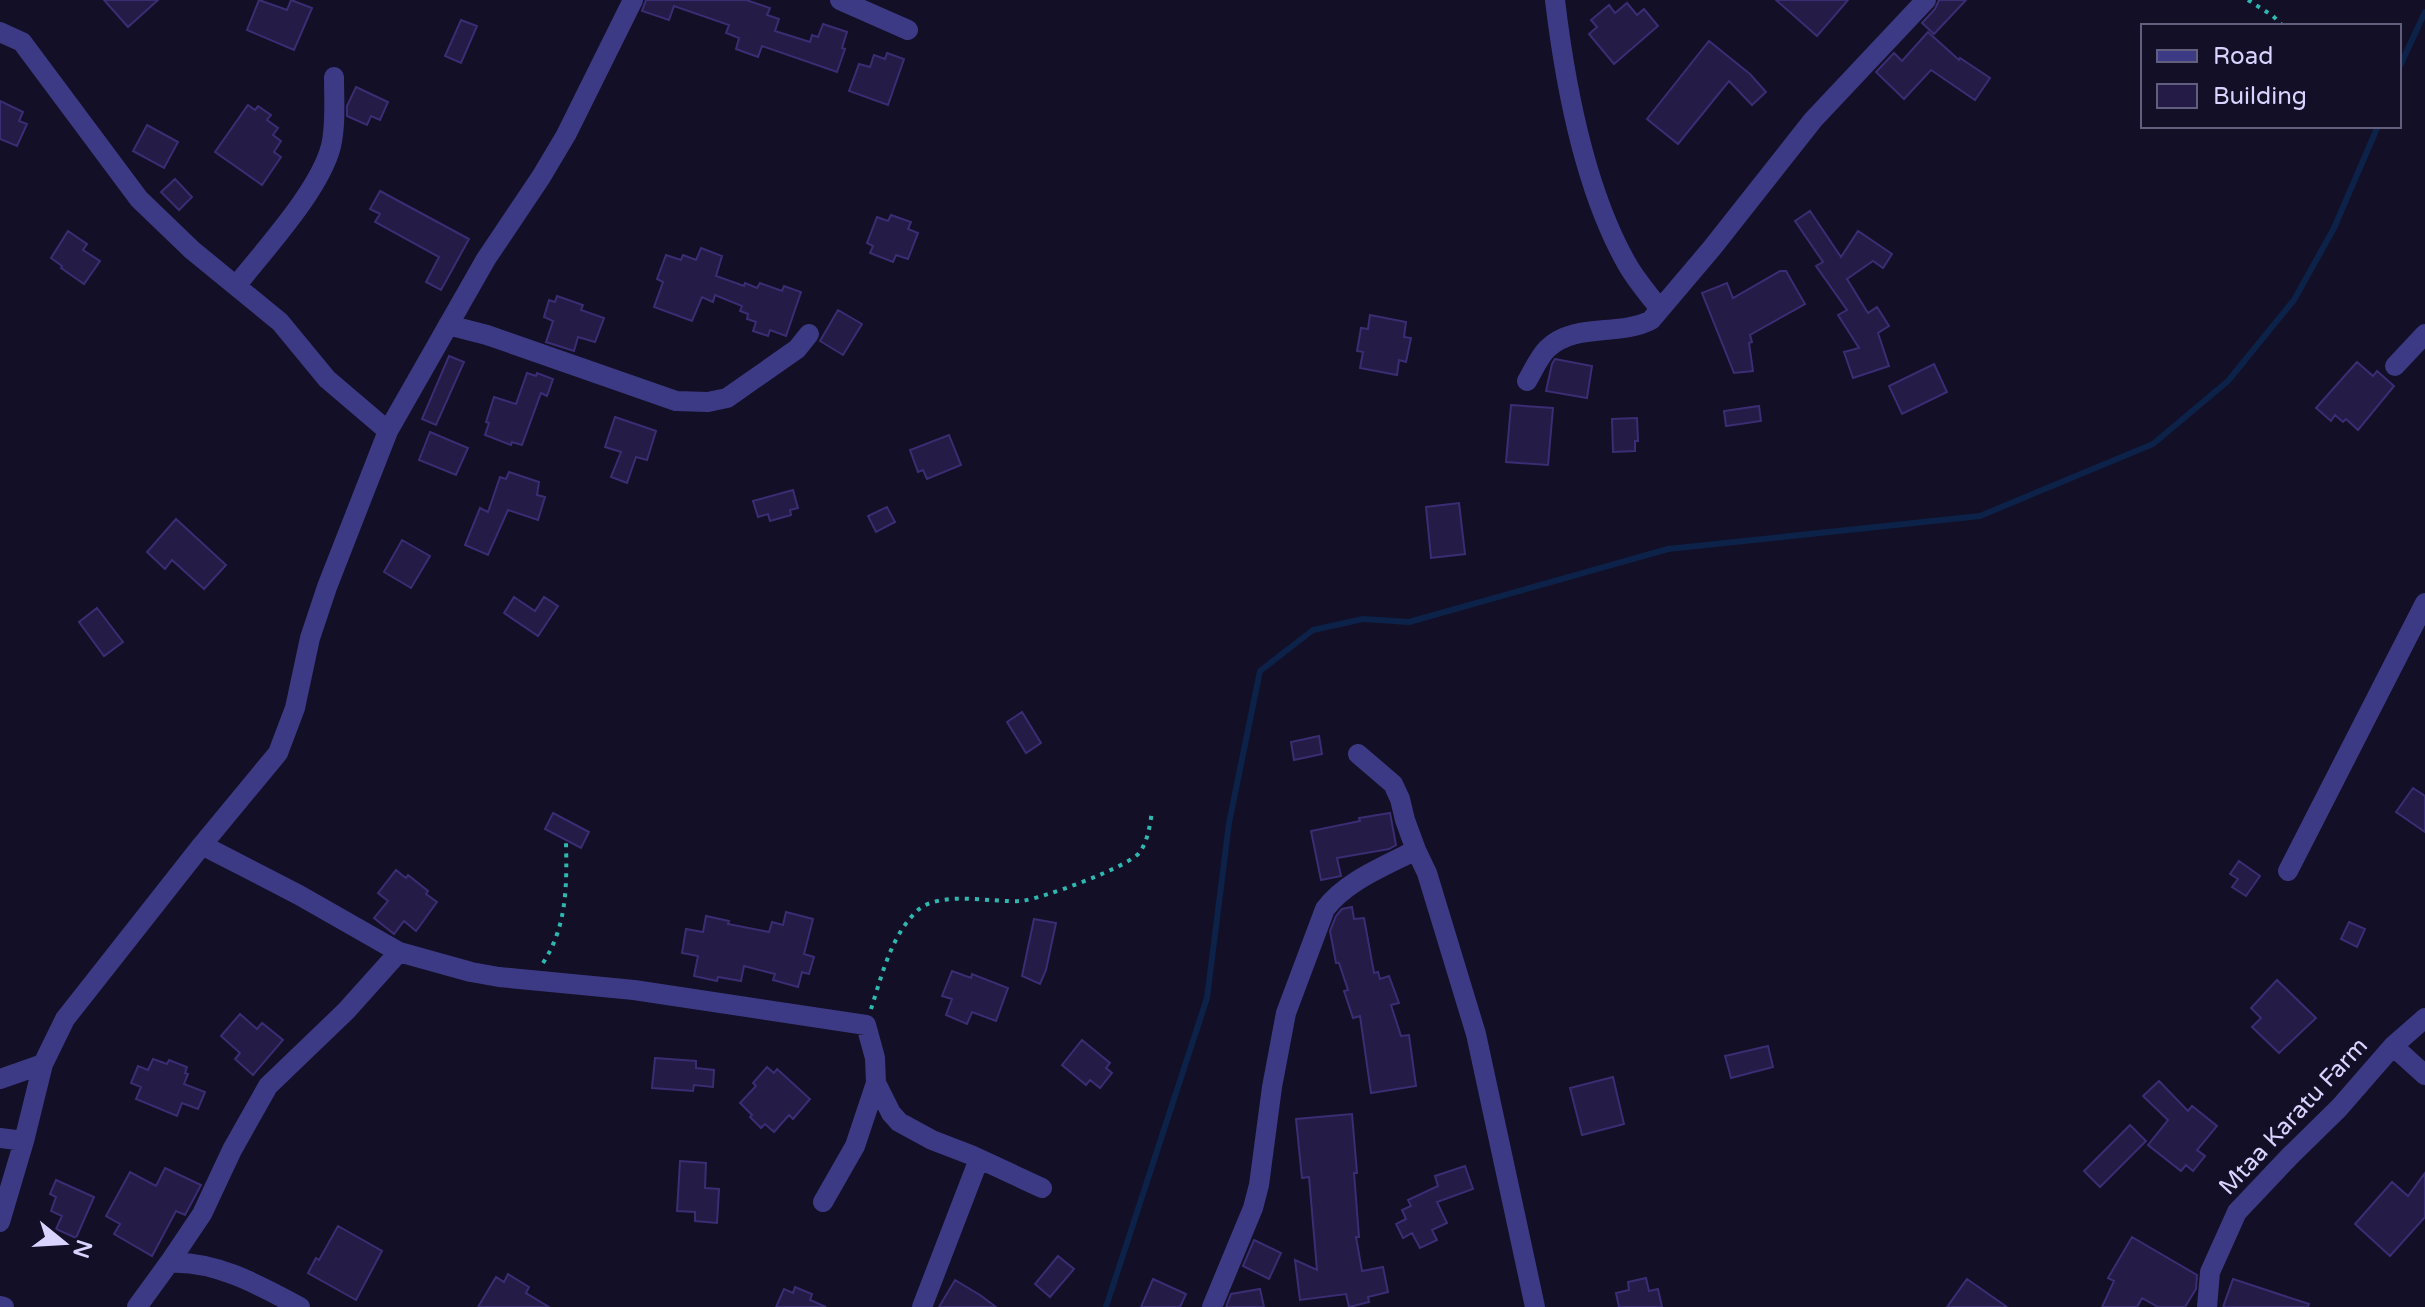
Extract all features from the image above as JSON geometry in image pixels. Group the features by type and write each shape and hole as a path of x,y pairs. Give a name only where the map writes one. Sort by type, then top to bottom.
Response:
{"street":[{"path":"0,1222 43,1064 65,1019 278,753 295,708 310,638 327,587 388,431 486,259 566,135 633,0"},
{"path":"840,0 908,30"},
{"path":"1555,0 1575,114 1593,185 1628,266 1660,309"},
{"path":"1527,381 1547,349 1570,334 1638,326 1651,320 1813,120 1926,0"},
{"path":"0,32 22,42 139,199 192,250 280,322 327,379 388,431"},
{"path":"236,286 311,190 324,165 332,144 334,77"},
{"path":"448,325 487,335 676,401 708,402 727,398 751,383 797,349 809,334"},
{"path":"2395,366 2425,334"},
{"path":"2288,871 2425,603"},
{"path":"1358,754 1393,784 1427,873 1476,1034 1535,1307"},
{"path":"202,845 287,888 399,952 471,972 634,990 866,1025 875,1058 876,1083 855,1146 823,1202"},
{"path":"1212,1307 1253,1208 1286,1013 1325,909 1335,896 1416,850"},
{"path":"137,1307 150,1293 202,1214 232,1150 268,1086 346,1011 399,952"},
{"name":"Mtaa Karatu Farm","path":"2207,1307 2210,1272 2237,1212 2339,1108 2393,1046 2425,1018"},
{"path":"2393,1046 2425,1075"},
{"path":"0,1079 43,1064"},
{"path":"876,1083 891,1113 906,1128 1042,1188"},
{"path":"0,1138 24,1141"},
{"path":"922,1307 979,1159"},
{"path":"169,1263 206,1267 254,1282 300,1307"}],"path":[{"path":"2248,0 2281,24"},
{"path":"866,1025 896,936 920,908 938,901 1023,901 1078,883 1138,855 1147,839 1152,811"},
{"path":"532,981 554,947 563,919 566,842"}],"building":[{"path":"104,0 158,0 128,27"},
{"path":"259,0 287,10 291,0 312,8 294,50 247,30"},
{"path":"646,0 746,0 770,8 767,15 779,19 775,31 810,42 812,35 818,37 823,24 847,32 842,48 845,49 837,72 762,46 758,57 736,49 739,38 726,33 729,25 674,6 669,20 642,11"},
{"path":"1776,0 1848,0 1817,36"},
{"path":"1939,0 1966,0 1934,34 1922,23"},
{"path":"1627,3 1637,15 1644,9 1658,26 1614,64 1589,34 1597,27 1591,20 1609,5 1615,13"},
{"path":"461,20 477,26 461,63 445,56"},
{"path":"1928,32 1959,60 1990,78 1975,100 1931,70 1904,99 1876,72 1894,53 1902,61"},
{"path":"1709,41 1750,74 1766,92 1752,105 1729,81 1678,144 1647,119"},
{"path":"887,53 904,59 888,105 849,91 859,64 870,67 874,55 885,59"},
{"path":"356,87 388,102 380,120 371,116 367,125 347,116 347,106"},
{"path":"0,101 23,112 19,121 27,124 17,146 0,139"},
{"path":"248,105 255,110 258,106 271,115 267,120 278,128 273,135 281,141 274,152 281,157 262,185 215,152"},
{"path":"147,125 178,142 164,168 133,151"},
{"path":"175,179 192,197 179,210 161,192"},
{"path":"380,191 469,239 441,290 426,282 439,257 375,222 380,214 370,209"},
{"path":"1810,211 1841,257 1858,231 1892,254 1883,268 1873,261 1847,279 1868,313 1877,307 1889,326 1878,333 1889,366 1853,378 1844,352 1859,348 1838,315 1847,310 1816,266 1823,262 1795,221"},
{"path":"891,215 911,222 908,229 918,233 908,259 896,255 893,262 870,253 873,246 867,243 877,217 888,221"},
{"path":"68,231 87,244 83,250 100,261 84,284 51,258"},
{"path":"701,248 722,256 716,276 744,286 745,283 757,288 760,283 782,291 784,286 801,292 786,336 770,330 768,336 753,331 756,322 747,319 748,314 740,311 742,306 715,295 713,302 702,297 692,321 654,307 663,282 657,279 666,255 681,260 683,255 696,260"},
{"path":"1780,271 1786,271 1805,304 1750,335 1753,371 1734,373 1702,293 1727,283 1733,298"},
{"path":"557,296 583,305 581,310 604,318 595,342 578,337 574,351 546,342 553,321 544,317 549,300 555,302"},
{"path":"838,310 862,324 843,355 820,341"},
{"path":"1370,315 1406,322 1404,337 1411,338 1406,362 1399,360 1397,375 1360,368 1363,352 1357,351 1361,328 1368,329"},
{"path":"449,356 464,362 436,425 422,419"},
{"path":"1555,359 1592,366 1587,398 1546,391"},
{"path":"2357,362 2373,376 2377,371 2394,386 2358,430 2346,419 2343,422 2335,415 2331,421 2316,408"},
{"path":"1934,364 1947,392 1902,414 1889,386"},
{"path":"527,373 553,379 547,396 541,393 522,445 512,442 511,445 485,435 494,397 516,404"},
{"path":"1511,405 1553,408 1548,465 1506,462"},
{"path":"1759,406 1761,421 1726,426 1724,411"},
{"path":"615,417 656,431 647,460 636,457 627,483 611,477 621,452 605,447"},
{"path":"1637,418 1635,451 1613,452 1612,419"},
{"path":"430,432 468,448 456,475 419,460"},
{"path":"949,435 961,465 927,479 923,470 918,472 910,450"},
{"path":"509,472 539,482 537,495 545,497 538,520 508,510 488,555 465,545 480,508 488,512 500,477 506,479"},
{"path":"793,490 798,508 790,510 791,515 770,521 768,514 758,517 753,501"},
{"path":"1459,503 1465,554 1431,558 1426,507"},
{"path":"887,507 895,522 876,532 868,516"},
{"path":"176,519 226,565 204,589 172,560 165,569 147,552"},
{"path":"402,540 430,556 411,588 384,572"},
{"path":"514,597 535,611 544,597 558,606 538,636 504,613"},
{"path":"97,608 123,642 104,656 79,622"},
{"path":"1022,712 1041,743 1026,753 1007,722"},
{"path":"1319,736 1322,754 1294,760 1291,742"},
{"path":"2413,788 2425,796 2425,832 2396,812"},
{"path":"553,813 589,832 581,848 545,829"},
{"path":"1390,813 1396,845 1389,849 1337,858 1341,876 1321,880 1311,831"},
{"path":"2239,861 2260,876 2246,896 2232,887 2238,879 2230,874"},
{"path":"396,870 406,878 408,875 437,902 416,931 404,921 394,934 374,918 388,901 378,893"},
{"path":"1352,907 1354,919 1364,918 1374,973 1378,972 1380,979 1389,976 1399,1003 1391,1005 1401,1036 1409,1035 1416,1086 1371,1093 1360,1016 1353,1018 1330,931 1342,909"},
{"path":"786,912 813,919 804,954 814,957 809,974 802,972 798,987 773,980 775,974 744,966 741,981 718,977 717,981 694,976 698,956 682,953 686,929 703,932 706,916 769,932 772,922 783,925"},
{"path":"1034,919 1056,923 1040,984 1022,976"},
{"path":"2349,922 2365,929 2357,947 2341,939"},
{"path":"952,971 971,978 972,974 1008,988 996,1021 972,1012 967,1024 946,1015 952,999 942,996"},
{"path":"2277,980 2316,1018 2279,1053 2252,1027 2261,1018 2251,1008"},
{"path":"240,1014 257,1029 262,1023 283,1040 253,1075 235,1059 240,1053 221,1036"},
{"path":"1082,1040 1110,1063 1106,1068 1112,1073 1100,1088 1090,1080 1086,1085 1062,1065"},
{"path":"1768,1046 1773,1067 1731,1078 1725,1056"},
{"path":"655,1058 696,1061 696,1068 714,1070 713,1087 694,1085 693,1091 652,1088"},
{"path":"153,1059 167,1064 169,1060 187,1067 184,1084 205,1092 198,1109 182,1103 177,1116 136,1099 141,1087 131,1083 138,1066 148,1070"},
{"path":"767,1067 774,1073 777,1069 810,1099 793,1119 789,1115 774,1132 765,1124 761,1128 740,1103 756,1086 753,1083"},
{"path":"1613,1077 1624,1124 1582,1135 1570,1088"},
{"path":"2159,1081 2188,1111 2192,1106 2217,1126 2197,1150 2205,1156 2193,1171 2186,1165 2181,1171 2148,1145 2168,1120 2143,1096"},
{"path":"1352,1114 1357,1173 1354,1173 1359,1237 1356,1237 1362,1271 1383,1267 1388,1292 1368,1297 1369,1302 1349,1307 1346,1294 1300,1300 1295,1260 1317,1270 1309,1177 1302,1178 1296,1119"},
{"path":"2130,1125 2146,1141 2100,1187 2084,1171"},
{"path":"680,1161 706,1163 705,1188 719,1189 717,1223 695,1221 695,1212 677,1211"},
{"path":"1465,1166 1473,1189 1437,1202 1447,1223 1432,1230 1437,1240 1420,1248 1412,1233 1403,1238 1396,1224 1406,1219 1402,1210 1411,1206 1408,1200 1438,1186 1435,1176"},
{"path":"165,1168 201,1185 185,1215 176,1211 152,1256 114,1234 120,1224 106,1216 130,1172 156,1186"},
{"path":"2425,1173 2425,1217 2390,1256 2355,1224 2392,1182 2408,1196"},
{"path":"56,1180 94,1197 76,1238 56,1229 62,1216 51,1211 56,1197 50,1194"},
{"path":"338,1226 382,1251 356,1300 308,1273"},
{"path":"2132,1237 2197,1275 2196,1289 2185,1307 2158,1307 2142,1298 2137,1307 2102,1307 2114,1281 2108,1278"},
{"path":"1254,1240 1281,1253 1269,1279 1243,1266"},
{"path":"1058,1256 1074,1269 1050,1297 1035,1284"},
{"path":"508,1274 529,1287 526,1293 549,1307 478,1307 496,1277 504,1282"},
{"path":"1646,1278 1649,1291 1658,1289 1662,1307 1619,1307 1616,1293 1629,1290 1628,1282"},
{"path":"1153,1279 1186,1294 1180,1307 1141,1307"},
{"path":"1967,1279 2007,1307 1947,1307"},
{"path":"2233,1279 2309,1304 2308,1307 2223,1307"},
{"path":"955,1280 980,1295 996,1307 939,1307"},
{"path":"795,1287 812,1294 810,1300 826,1307 776,1307 784,1289 793,1293"},
{"path":"1260,1289 1264,1307 1226,1307 1231,1294"}],"waterway":[{"path":"2401,64 2425,12"},
{"path":"1106,1307 1207,998 1229,823 1260,671 1313,630 1363,619 1409,622 1668,549 1980,516 2153,444 2228,381 2294,300 2334,228 2377,128"}]}
